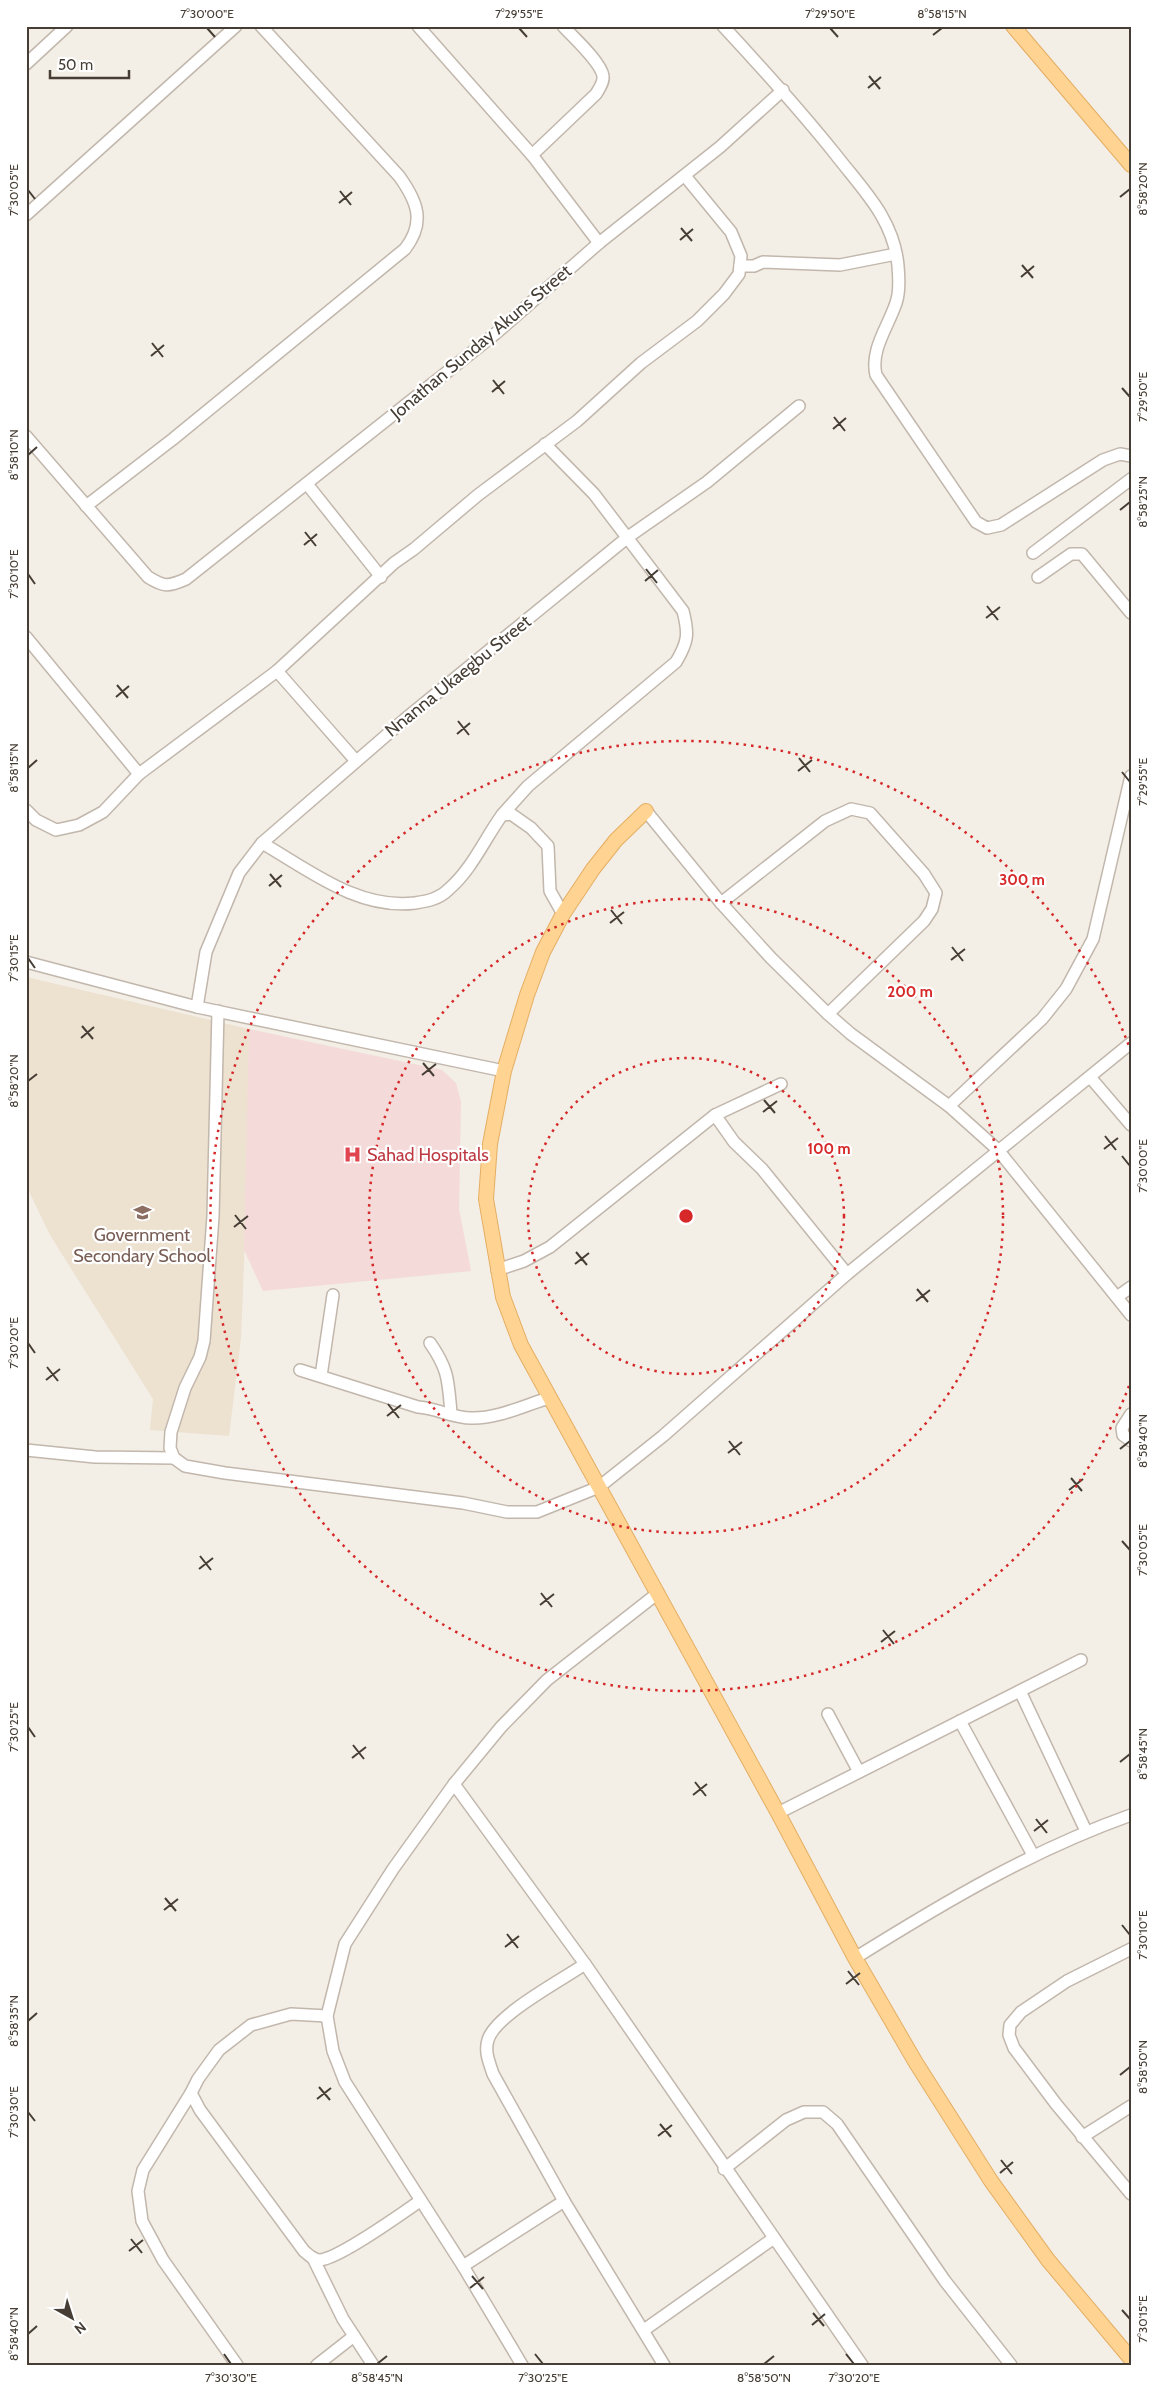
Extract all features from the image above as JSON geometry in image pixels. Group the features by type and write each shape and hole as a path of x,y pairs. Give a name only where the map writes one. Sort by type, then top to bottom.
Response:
{"main road":[{"path":"1013,26 1131,165"},
{"path":"646,810 616,840 593,869 563,914 543,952 527,994 504,1071 490,1144 486,1199 503,1297 521,1345 778,1813 855,1958 916,2063 992,2181 1048,2260 1131,2359"}],"street":[{"path":"26,64 67,26"},
{"path":"26,216 236,26"},
{"path":"26,436 86,506 174,439 405,249 413,238 417,226 417,217 412,193 260,26"},
{"path":"418,26 532,155 599,243"},
{"path":"532,155 596,94 601,86 603,76 599,66 563,26"},
{"path":"723,26 783,90 879,208 892,234 899,281 897,302 873,362 876,375 976,522 987,528 1001,525 1103,460 1120,454 1131,456"},
{"name":"Jonathan Sunday Akuns Street","path":"86,506 148,576 161,585 172,585 186,579 495,334 599,243 685,176 783,90"},
{"path":"26,810 36,820 56,830 79,825 103,812 140,774 277,671 394,563 414,549 454,514 577,421 640,363 697,321 724,294 739,274 741,256 731,232 685,176"},
{"path":"740,266 754,266 763,262 840,265 896,254"},
{"name":"Nnanna Ukaegbu Street","path":"197,1006 206,952 239,873 262,843 356,761 628,537 707,482 799,406"},
{"path":"262,843 349,893 381,903 405,904 435,900 450,889 478,855 502,816 528,786 676,662 686,646 687,629 683,611 594,494 545,444"},
{"path":"1033,553 1131,479"},
{"path":"307,484 381,577"},
{"path":"1038,577 1071,554 1082,554 1131,613"},
{"path":"26,637 140,774"},
{"path":"277,671 356,761"},
{"path":"949,1106 1042,1019 1066,990 1093,939 1128,797 1131,776"},
{"path":"721,903 825,821 851,809 870,813 924,874 936,893 932,909 924,921 828,1014"},
{"path":"646,810 721,903 771,958 828,1014 851,1034 949,1106 998,1150 1131,1315"},
{"path":"502,816 510,814 515,817 531,828 548,846 550,891 563,914"},
{"path":"26,962 218,1011 504,1071"},
{"path":"174,1458 170,1448 171,1432 204,1341 213,1216 218,1011"},
{"path":"26,1450 95,1457 174,1458 186,1466 225,1473 463,1503 520,1514 537,1512 599,1487 663,1436 847,1274 1131,1043"},
{"path":"1090,1077 1131,1125"},
{"path":"497,1270 524,1261 550,1247 714,1115 781,1084"},
{"path":"714,1115 734,1142 762,1169 847,1274"},
{"path":"1117,1297 1131,1287"},
{"path":"321,1376 333,1295"},
{"path":"430,1343 441,1359 448,1376 451,1414"},
{"path":"300,1370 418,1407 433,1408 470,1418 497,1414 550,1398"},
{"path":"1131,1414 1122,1428 1122,1435 1131,1441"},
{"path":"522,2365 463,2266 345,2082 333,2051 327,2016 345,1944 393,1869 454,1784 501,1727 547,1680 658,1593"},
{"path":"778,1813 1081,1660"},
{"path":"1020,1691 1086,1831"},
{"path":"828,1714 859,1772"},
{"path":"960,1721 1033,1855"},
{"path":"454,1784 585,1964 724,2169 862,2365"},
{"path":"855,1958 952,1897 1033,1855 1086,1831 1131,1814"},
{"path":"1131,1949 1067,1981 1021,2012 1010,2026 1009,2036 1014,2048 1082,2137 1131,2194"},
{"path":"585,1964 505,2017 488,2040 487,2055 493,2074 564,2201 664,2365"},
{"path":"237,2365 163,2260 142,2221 138,2191 143,2170 198,2079 219,2050 251,2025 290,2014 327,2016"},
{"path":"191,2093 200,2110 246,2173 304,2251 313,2258 320,2260 329,2257 364,2238 420,2201"},
{"path":"1082,2137 1131,2106"},
{"path":"724,2169 786,2120 804,2112 823,2112 837,2124 945,2281 1011,2365"},
{"path":"463,2266 564,2201"},
{"path":"644,2330 774,2238"},
{"path":"313,2258 343,2320 373,2365"},
{"path":"317,2365 354,2336"}],"shaded area":[{"name":"Government Secondary School","path":"26,977 249,1029 247,1188 241,1338 229,1436 150,1430 153,1399 50,1235 26,1185"},
{"name":"Sahad Hospitals","path":"249,1029 442,1070 456,1083 461,1102 459,1209 471,1271 263,1291 244,1250"}],"place":[{"name":"Sahad Hospitals","path":"353,1155"},
{"name":"Government Secondary School","path":"142,1212"}]}
